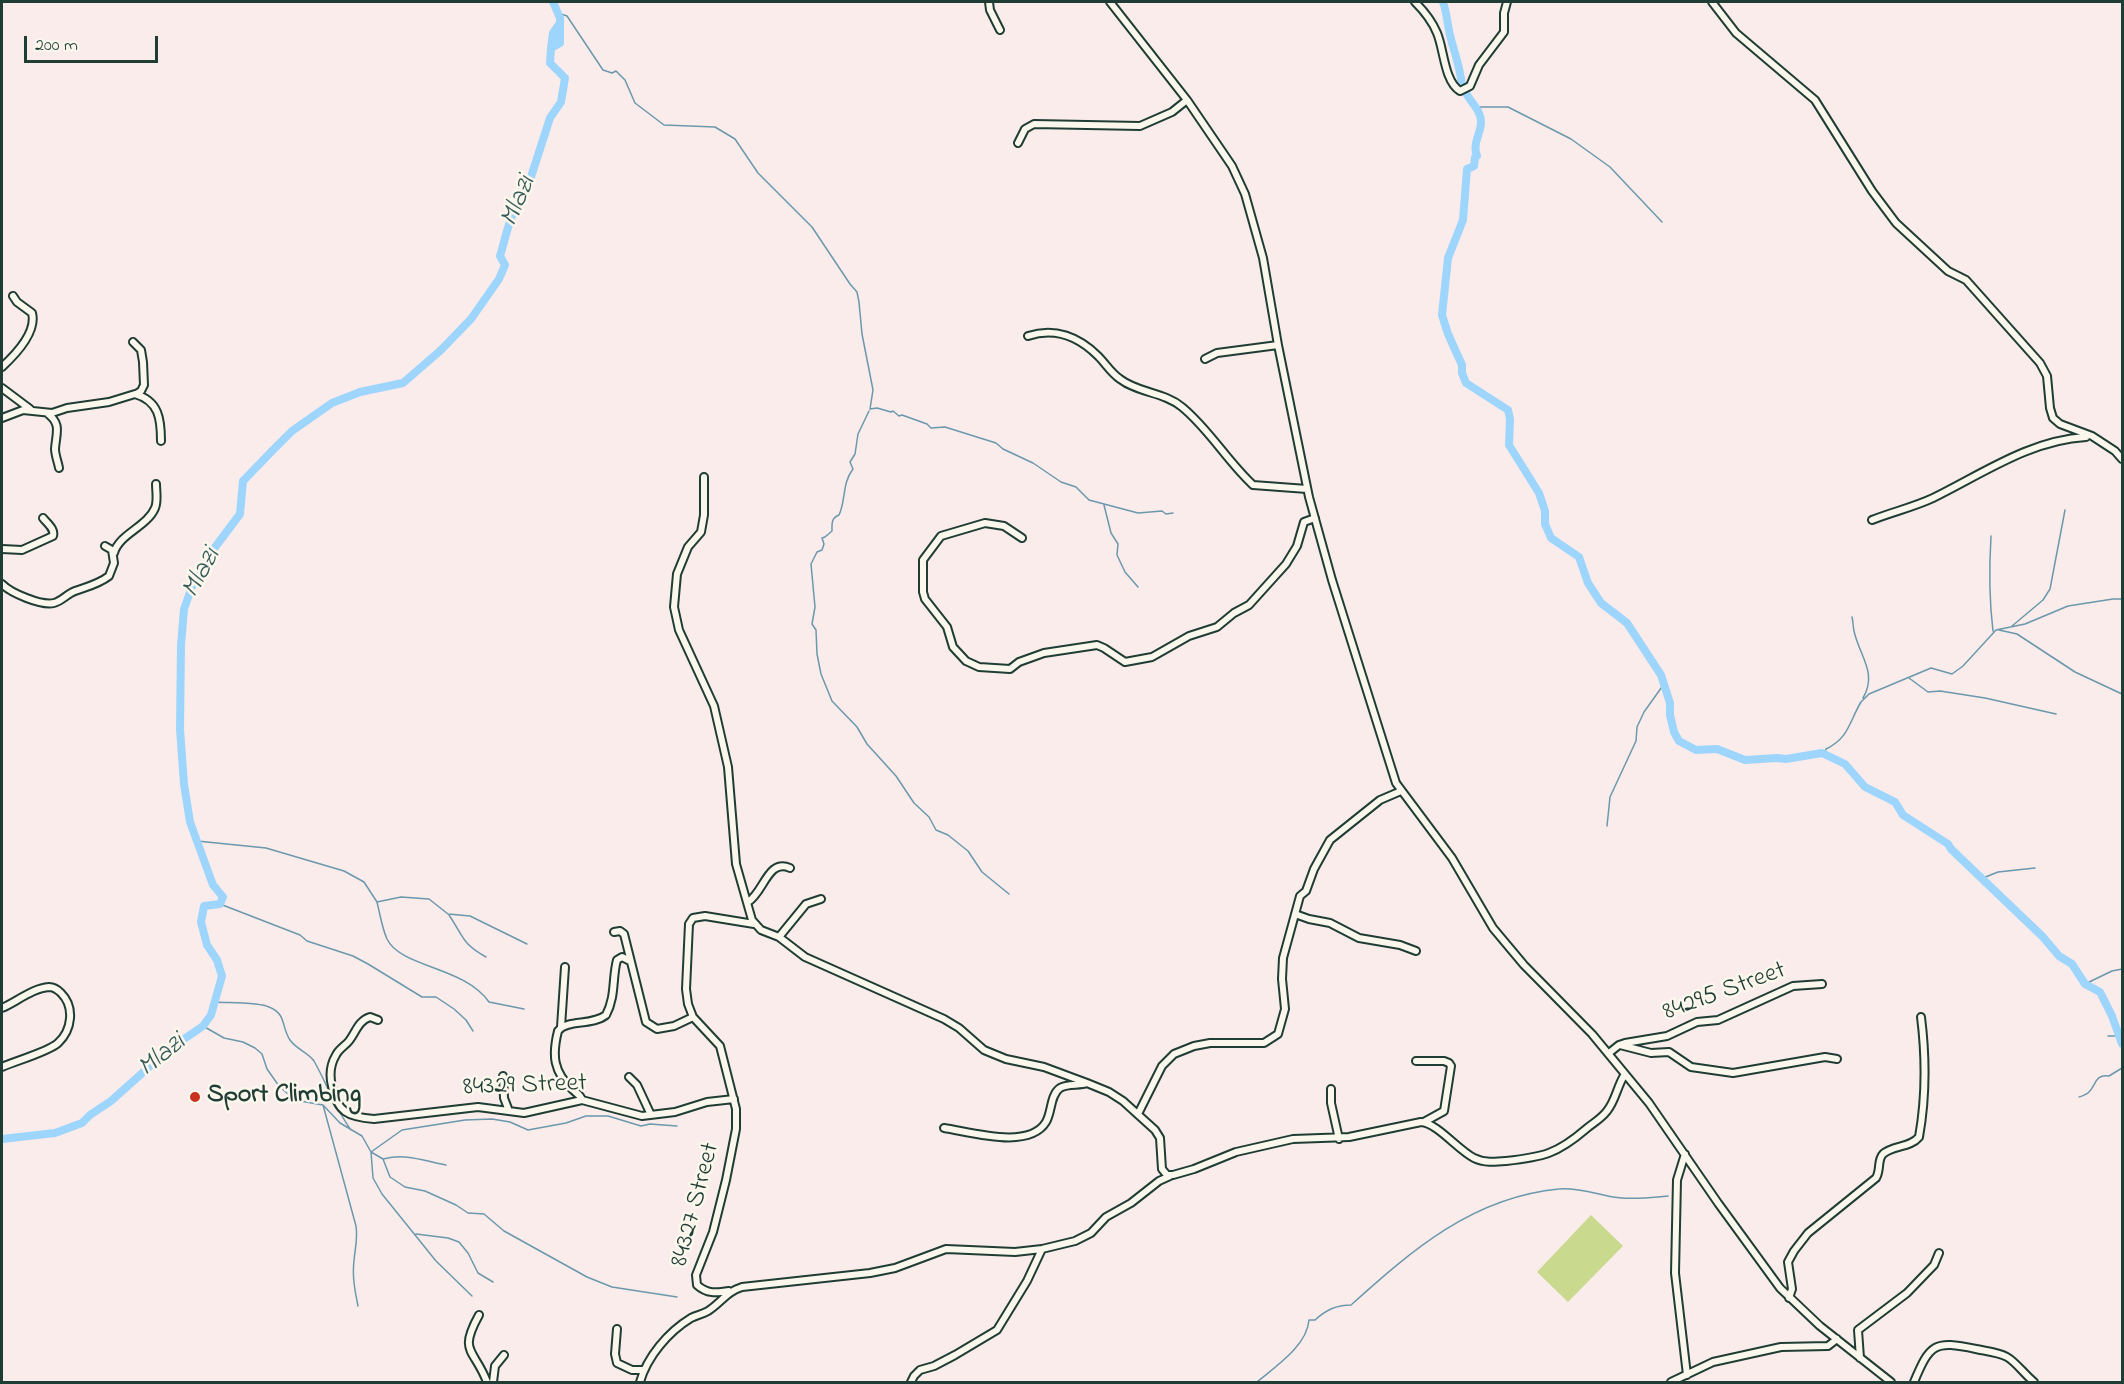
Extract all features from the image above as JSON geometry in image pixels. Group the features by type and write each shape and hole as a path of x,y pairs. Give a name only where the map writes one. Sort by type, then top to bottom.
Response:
{"street":[{"path":"989,2 990,10 1000,30"},
{"path":"1110,2 1186,100 1232,166 1245,194 1263,258 1307,489 1392,772 1401,791 1452,858 1493,928 1524,965 1609,1053 1654,1109 1756,1257 1790,1298 1891,1383"},
{"path":"1415,2 1437,31 1452,83 1460,91 1470,86 1479,65 1504,32 1504,13 1507,2"},
{"path":"1712,2 1736,33 1815,100 1872,191 1896,223 1948,271 1966,280 2040,363 2047,376 2053,418 2060,424 2092,436 2115,451 2122,459"},
{"path":"1018,143 1024,129 1034,124 1140,126 1172,112 1186,100"},
{"path":"2,367 25,340 33,319 32,312 17,302 13,296"},
{"path":"1028,336 1039,332 1064,333 1092,350 1109,372 1127,385 1152,392 1180,405 1253,484 1307,489"},
{"path":"2,418 16,411 30,410 47,413 109,402 135,394 143,388 143,362 141,350 133,342"},
{"path":"1205,359 1217,353 1278,345"},
{"path":"2,388 30,410"},
{"path":"135,394 156,407 161,422 161,441"},
{"path":"47,413 55,420 58,428 55,450 59,468"},
{"path":"1872,520 1931,499 2009,458 2039,446 2065,438 2092,436"},
{"path":"704,477 705,494 701,532 690,543 677,574 674,607 679,630 714,706 728,767 736,864 754,924"},
{"path":"2,584 21,596 45,603 54,603 72,592 107,578 114,563 114,553 118,543 136,529 154,510 156,484"},
{"path":"2,549 22,550 52,536 51,527 44,518"},
{"path":"1022,538 1004,526 986,523 941,536 923,560 923,592 927,603 947,627 953,647 959,655 978,667 1010,669 1021,661 1044,653 1097,645 1125,662 1152,657 1189,636 1217,627 1234,613 1252,603 1287,564 1294,552 1304,522 1315,518"},
{"path":"105,546 112,549 114,553"},
{"path":"1138,1114 1162,1066 1174,1054 1203,1044 1264,1043 1278,1034 1285,1009 1282,979 1283,958 1300,897 1306,891 1314,869 1330,840 1380,800 1401,791"},
{"path":"748,902 755,897 778,866 783,865 790,868"},
{"path":"779,937 806,904 821,899"},
{"path":"1295,914 1309,920 1330,923 1359,938 1400,945 1416,951"},
{"path":"734,1099 720,1046 693,1017 686,989 690,920 693,918 705,916 754,924 761,930 779,937 805,957 944,1018 984,1050 1006,1059 1044,1067 1109,1092 1155,1130 1160,1138 1163,1172 1173,1175"},
{"path":"614,932 620,931 624,934 642,1012 649,1025 663,1029 693,1017"},
{"path":"561,1027 590,1023 606,1014 616,983 617,960 622,957 630,961"},
{"path":"565,967 561,1027 556,1041 554,1060 568,1084 580,1095 582,1101"},
{"name":"84295 Street","path":"1609,1053 1619,1045 1667,1036 1696,1022 1718,1020 1793,986 1822,984"},
{"path":"2,1008 50,987 56,988 63,995 69,1004 70,1011 67,1031 56,1045 2,1067"},
{"name":"84329 Street","path":"378,1020 370,1017 360,1023 338,1052 329,1073 339,1107 350,1114 367,1118 470,1107 524,1113 582,1101 626,1113 651,1115 675,1112 707,1102 734,1099"},
{"path":"1790,1298 1792,1289 1788,1262 1808,1233 1876,1178 1880,1170 1879,1161 1887,1152 1912,1143 1919,1137 1924,1089 1921,1017"},
{"path":"1619,1045 1651,1053 1669,1053 1691,1067 1733,1072 1825,1057 1837,1059"},
{"path":"640,1383 644,1370 669,1335 691,1318 719,1303 730,1291 742,1287 870,1273 895,1268 946,1249 1001,1252 1042,1249 1075,1241 1087,1235 1106,1217 1131,1203 1159,1181 1236,1152 1293,1139 1315,1137 1339,1139 1424,1122 1443,1111 1450,1066 1444,1061 1416,1061"},
{"path":"1424,1122 1479,1160 1499,1161 1547,1155 1565,1146 1604,1115 1611,1106 1618,1084 1625,1074"},
{"path":"503,1076 504,1101 508,1111"},
{"path":"629,1077 637,1085 651,1115"},
{"path":"944,1128 1005,1138 1023,1137 1042,1127 1050,1114 1058,1090 1065,1086 1080,1086 1087,1083"},
{"path":"1331,1089 1331,1103 1339,1139"},
{"name":"84327 Street","path":"730,1291 715,1293 704,1291 697,1285 696,1275 713,1232 726,1180 736,1129 734,1099"},
{"path":"1685,1154 1677,1180 1675,1273 1687,1375"},
{"path":"911,1383 920,1370 956,1356 997,1330 1027,1281 1042,1249"},
{"path":"1860,1358 1858,1330 1901,1299 1934,1264 1939,1253"},
{"path":"479,1315 470,1332 468,1344 487,1383"},
{"path":"617,1329 615,1354 617,1363 632,1370 644,1370"},
{"path":"1671,1383 1700,1367 1727,1359 1781,1347 1827,1346 1837,1339"},
{"path":"1914,1383 1931,1349 1945,1344 1954,1344 2008,1357 2034,1383"},
{"path":"493,1383 495,1366 504,1355"},
{"path":"1686,1363 1700,1367"}],"green space":[{"path":"1591,1215 1623,1246 1568,1302 1537,1272"}],"waterway":[{"name":"Mlazi","path":"2,1139 55,1133 82,1123 111,1101 168,1050 203,1026 211,1015 222,976 217,960 207,945 201,922 204,906 220,904 223,897 213,885 190,822 184,784 180,729 184,609 193,584 210,554 240,514 243,481 292,431 332,403 360,392 403,383 441,350 471,319 499,279 505,265 500,256 508,226 523,199 522,189 530,180 550,118 561,102 565,78 550,63 551,48 560,43 560,18 553,2"},
{"path":"1443,2 1462,87"},
{"path":"558,13 567,16 603,70 612,73 616,71 625,80 635,103 664,125 715,127 735,139 758,173 812,227 857,292 862,334 873,390 870,409 893,411 899,416 927,424 931,428 945,427 996,443 1003,449 1033,463 1061,482 1076,487 1089,500 1138,513 1162,511 1166,514 1173,513"},
{"name":"Mlazi","path":"551,48 553,33 560,23"},
{"path":"1465,91 1479,113 1481,126 1476,143 1477,156 1474,166 1467,169 1463,220 1448,258 1442,315 1448,334 1462,365 1466,383 1508,410 1509,445 1539,493 1545,511 1545,524 1551,538 1579,557 1588,583 1601,603 1627,623 1661,675 1670,703 1674,732 1679,741 1696,750 1717,749 1745,760 1786,759 1822,753 1845,764 1865,787 1895,802 1903,815 1948,844 2043,937 2059,956 2072,964 2085,984 2100,992 2122,1044"},
{"path":"1476,107 1508,107 1571,139 1610,167 1662,222"},
{"path":"869,411 858,434 855,454 850,462 853,469 847,480 839,515 833,520 832,531 822,538 824,544 822,550 817,552 811,564 815,607 812,624 816,630 821,674 832,701 857,727 867,744 896,776 914,803 929,817 936,830 948,835 968,851 982,872 1009,894"},
{"path":"1104,505 1111,533 1118,544 1117,555 1125,572 1138,587"},
{"path":"2012,626 2043,600 2050,589 2065,510"},
{"path":"1991,536 1990,584 1993,631"},
{"path":"1860,703 1869,694 1931,668 1952,674 1963,666 1996,630 2025,624 2068,606 2122,599"},
{"path":"1852,617 1856,640 1868,672 1869,680 1863,698"},
{"path":"1999,630 2017,634 2075,672 2122,694"},
{"path":"1909,678 1928,692 1940,691 1985,698 2056,714"},
{"path":"1607,826 1610,797 1636,741 1637,727 1644,712 1664,684"},
{"path":"1824,754 1826,749 1844,735 1861,702"},
{"path":"197,841 266,848 344,871 364,882 377,902 401,897 429,899 448,914 470,916 527,944"},
{"path":"1983,878 1998,872 2035,868"},
{"path":"377,902 385,935 394,949 464,981 478,990 489,1002 524,1009"},
{"path":"220,904 300,935 307,941 353,956 422,997 436,997 466,1020 473,1031"},
{"path":"449,915 467,943 486,957"},
{"path":"2085,984 2112,971 2122,969"},
{"path":"215,1002 258,1004 279,1013 290,1040 314,1061 351,1130"},
{"path":"203,1026 224,1038 243,1042 255,1048 262,1054 267,1069 279,1086 300,1101 323,1105 340,1123 362,1136 371,1152 383,1159 390,1177 405,1187 425,1191 468,1213 484,1214 504,1231 587,1277 612,1287 677,1297"},
{"path":"2108,1036 2115,1036 2118,1033"},
{"path":"2079,1097 2088,1093 2098,1078 2109,1076 2122,1068"},
{"path":"323,1105 356,1226 357,1239 353,1272 358,1306"},
{"path":"472,1296 436,1261 382,1194 373,1178 371,1152 402,1130 465,1120 492,1119 510,1122 528,1130 566,1123 586,1116 608,1116 641,1126 650,1124 677,1126"},
{"path":"383,1159 408,1157 446,1165"},
{"path":"1257,1382 1281,1363 1303,1339 1309,1320 1315,1320 1336,1307 1351,1305 1421,1246 1471,1215 1528,1194 1559,1189 1626,1198 1668,1196"},
{"path":"416,1234 448,1238 459,1242 468,1253 478,1273 493,1282"}],"place":[{"name":"Sport Climbing","path":"195,1097"}]}
